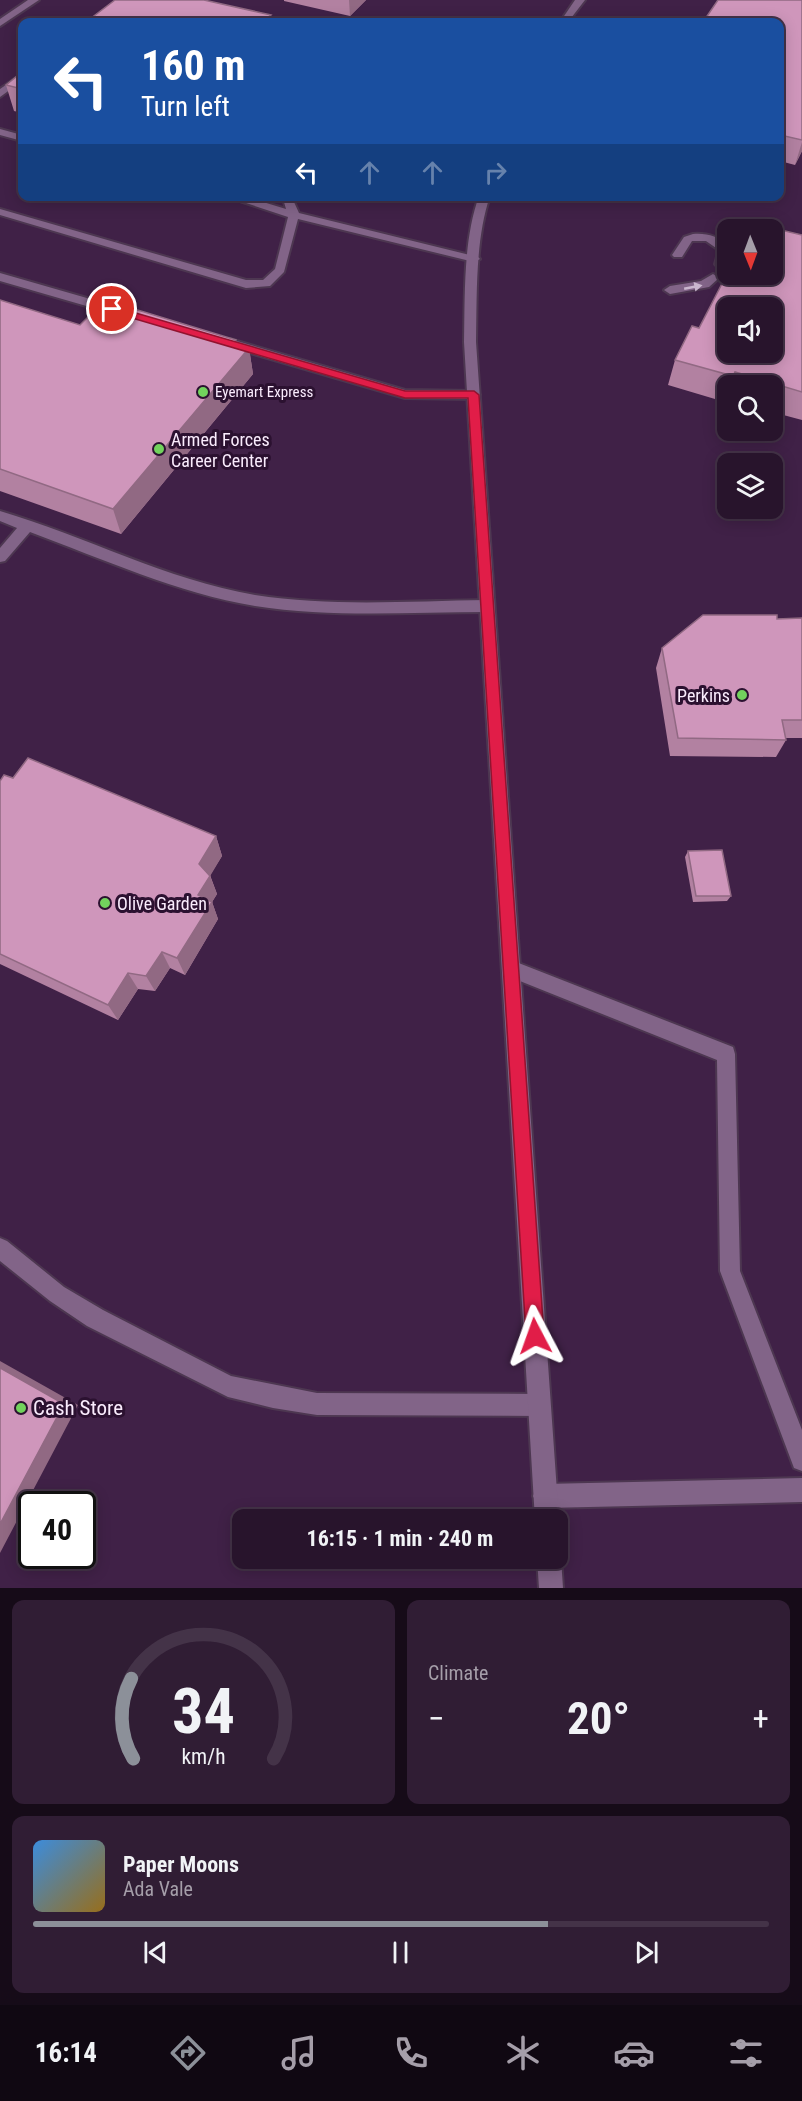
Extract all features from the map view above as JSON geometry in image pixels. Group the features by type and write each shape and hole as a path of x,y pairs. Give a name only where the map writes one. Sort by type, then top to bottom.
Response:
{"street":[{"path":"0,23 34,0"},
{"path":"567,18 580,0"},
{"path":"0,94 18,80"},
{"path":"0,132 18,137"},
{"path":"248,201 474,259"},
{"path":"0,212 246,284 266,282 280,270 294,214 289,201"},
{"path":"483,201 474,259 470,342 546,1509"},
{"path":"678,255 688,239 705,237 717,242"},
{"path":"0,277 134,315"},
{"path":"670,290 705,284 713,278"},
{"path":"212,338 405,394 474,395"},
{"path":"0,516 182,582 254,600 317,607 487,606"},
{"path":"0,557 27,526"},
{"path":"511,969 726,1054 730,1271 802,1460"},
{"path":"0,1248 57,1294 95,1318 228,1386 273,1397 317,1404 539,1405"},
{"path":"545,1496 802,1490"},
{"path":"550,1569 551,1588"}],"shaded area":[{"path":"0,0 802,0 802,1588 0,1588"}],"building":[{"path":"115,0 204,0 271,15 268,18 91,18"},
{"path":"718,0 802,0 802,140 784,136 784,18 706,18"},
{"path":"18,75 18,88 6,85"},
{"path":"783,230 802,235 802,392 783,386 783,375 745,375 735,372 734,375 729,375 675,360 692,326 699,328 721,285 783,285"},
{"path":"0,300 80,325 105,300 236,340 234,343 249,348 113,509 0,469"},
{"path":"703,615 777,615 777,619 802,618 802,720 782,720 786,740 678,738 662,648"},
{"name":"Olive Garden","path":"28,758 216,836 199,864 210,876 198,895 212,902 177,958 162,952 146,976 128,973 108,1005 0,954 0,781 4,775 13,778"},
{"path":"722,850 731,896 696,896 688,851"},
{"path":"0,1368 64,1404 0,1524"}],"place":[{"name":"Eyemart Express","path":"203,392"},
{"name":"Armed Forces Career Center","path":"159,449"},
{"name":"Perkins","path":"742,695"},
{"name":"Olive Garden","path":"105,903"},
{"name":"Cash Store","path":"21,1408"}],"route":[{"path":"112,309 405,394 474,395 535,1336"}]}
